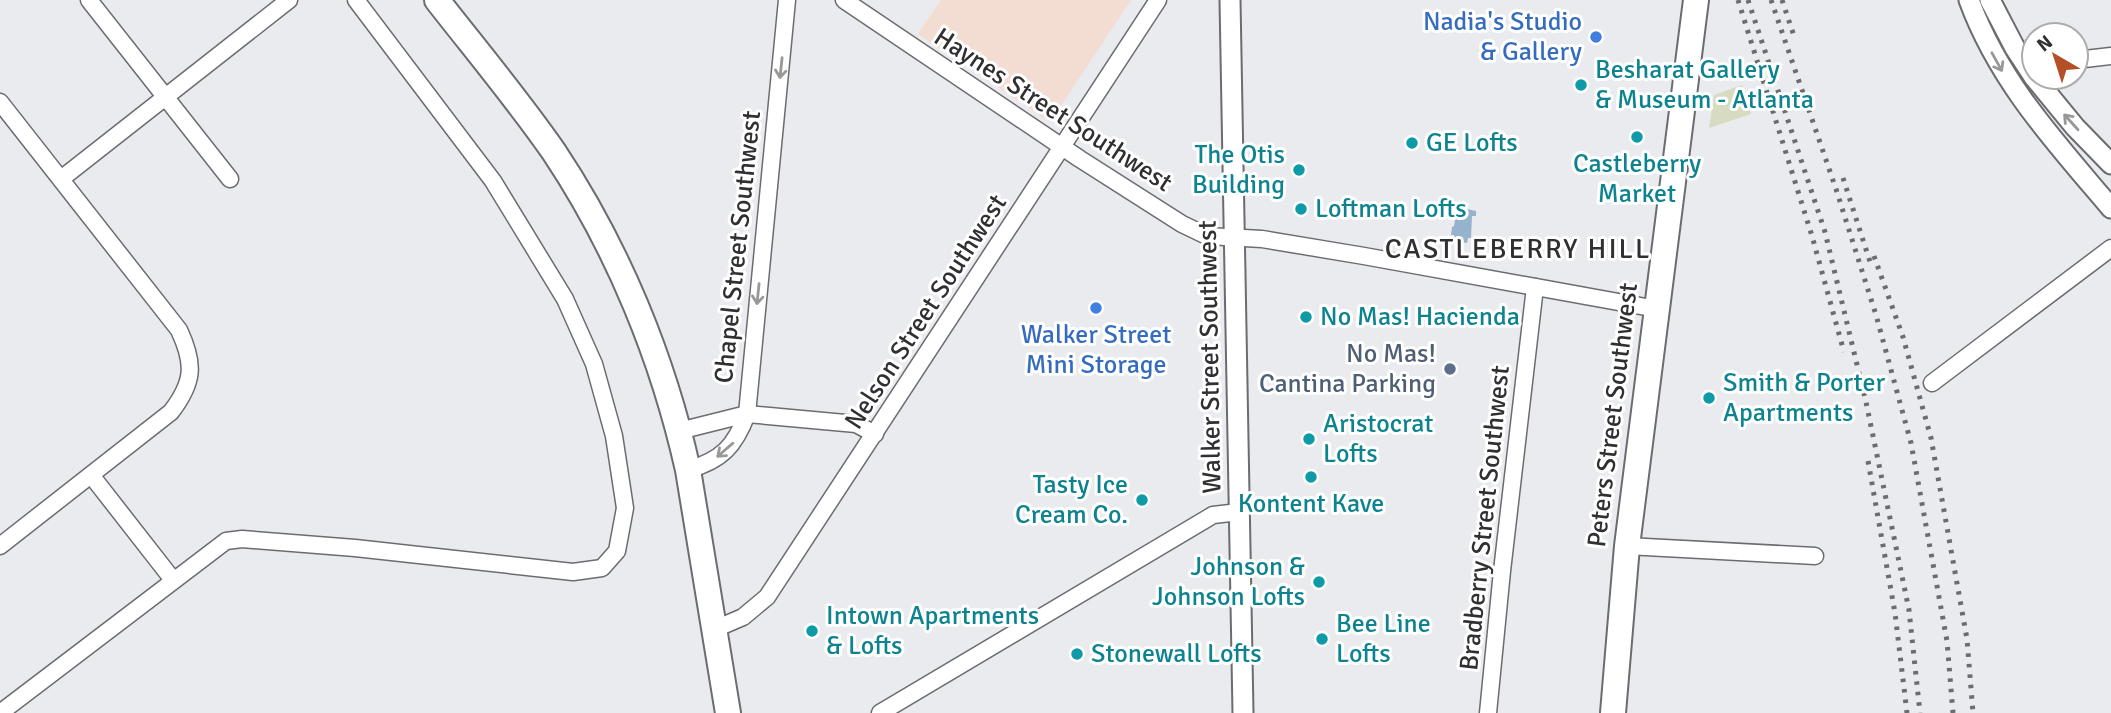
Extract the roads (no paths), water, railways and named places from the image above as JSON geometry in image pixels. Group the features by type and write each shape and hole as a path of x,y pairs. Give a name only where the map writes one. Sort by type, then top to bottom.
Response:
{"main road":[{"path":"437,0 554,152 610,247 655,353 688,470 728,713"},
{"name":"Peters Street Southwest","path":"1613,713 1626,546 1694,11"}],"street":[{"path":"89,0 230,179"},
{"path":"61,179 289,0"},
{"path":"0,713 226,541 242,539 380,551 573,572 602,568 617,551 625,508 614,436 594,364 565,299 493,181 356,0"},
{"name":"Chapel Street Southwest","path":"688,470 706,465 734,443 747,414 787,0"},
{"name":"Haynes Street Southwest","path":"844,0 1063,148 1182,224 1207,236 1262,239 1657,309"},
{"name":"Nelson Street Southwest","path":"715,629 743,617 767,597 1158,0"},
{"name":"Walker Street Southwest","path":"1230,0 1243,713"},
{"path":"1969,0 1980,30 2013,88 2111,208"},
{"path":"1990,0 2020,55"},
{"path":"2090,58 2111,56"},
{"path":"2013,88 2020,84"},
{"path":"2046,91 2075,127 2111,164"},
{"path":"0,102 179,330 189,352 191,374 184,395 171,412 0,546"},
{"path":"1932,383 2111,248"},
{"name":"Bradberry Street Southwest","path":"1488,713 1535,287"},
{"path":"679,431 747,414 856,424 875,434"},
{"path":"91,475 173,580"},
{"path":"880,713 1213,515 1240,512"},
{"path":"1626,546 1815,556"}],"water":[{"path":"1457,207 1476,211 1476,216 1472,216 1471,238 1468,238 1467,243 1453,241 1454,235 1451,235"}],"railway":[{"path":"1738,0 1812,236 1844,352"},
{"path":"1748,0 1825,232 1866,402 1909,610 1920,713"},
{"path":"1771,0 1876,315 1911,443 1947,641 1953,713"},
{"path":"1782,0 1794,36"},
{"path":"1843,178 1872,268"},
{"path":"1874,256 1903,337 1931,438 1967,639 1973,713"},
{"path":"1868,461 1895,613 1907,713"}],"place":[{"name":"Nadia's Studio & Gallery","path":"1596,37"},
{"name":"Besharat Gallery & Museum - Atlanta","path":"1581,85"},
{"name":"Castleberry Market","path":"1637,137"},
{"name":"GE Lofts","path":"1412,143"},
{"name":"The Otis Building","path":"1299,170"},
{"name":"Loftman Lofts","path":"1301,209"},
{"name":"Walker Street Mini Storage","path":"1096,308"},
{"name":"No Mas! Hacienda","path":"1306,317"},
{"name":"No Mas! Cantina Parking","path":"1450,369"},
{"name":"Smith & Porter Apartments","path":"1709,398"},
{"name":"Aristocrat Lofts","path":"1309,439"},
{"name":"Kontent Kave","path":"1311,477"},
{"name":"Tasty Ice Cream Co.","path":"1142,500"},
{"name":"Johnson & Johnson Lofts","path":"1319,582"},
{"name":"Intown Apartments & Lofts","path":"812,631"},
{"name":"Bee Line Lofts","path":"1322,639"},
{"name":"Stonewall Lofts","path":"1077,654"}],"district":[{"name":"CASTLEBERRY HILL","path":"1518,249"}]}
